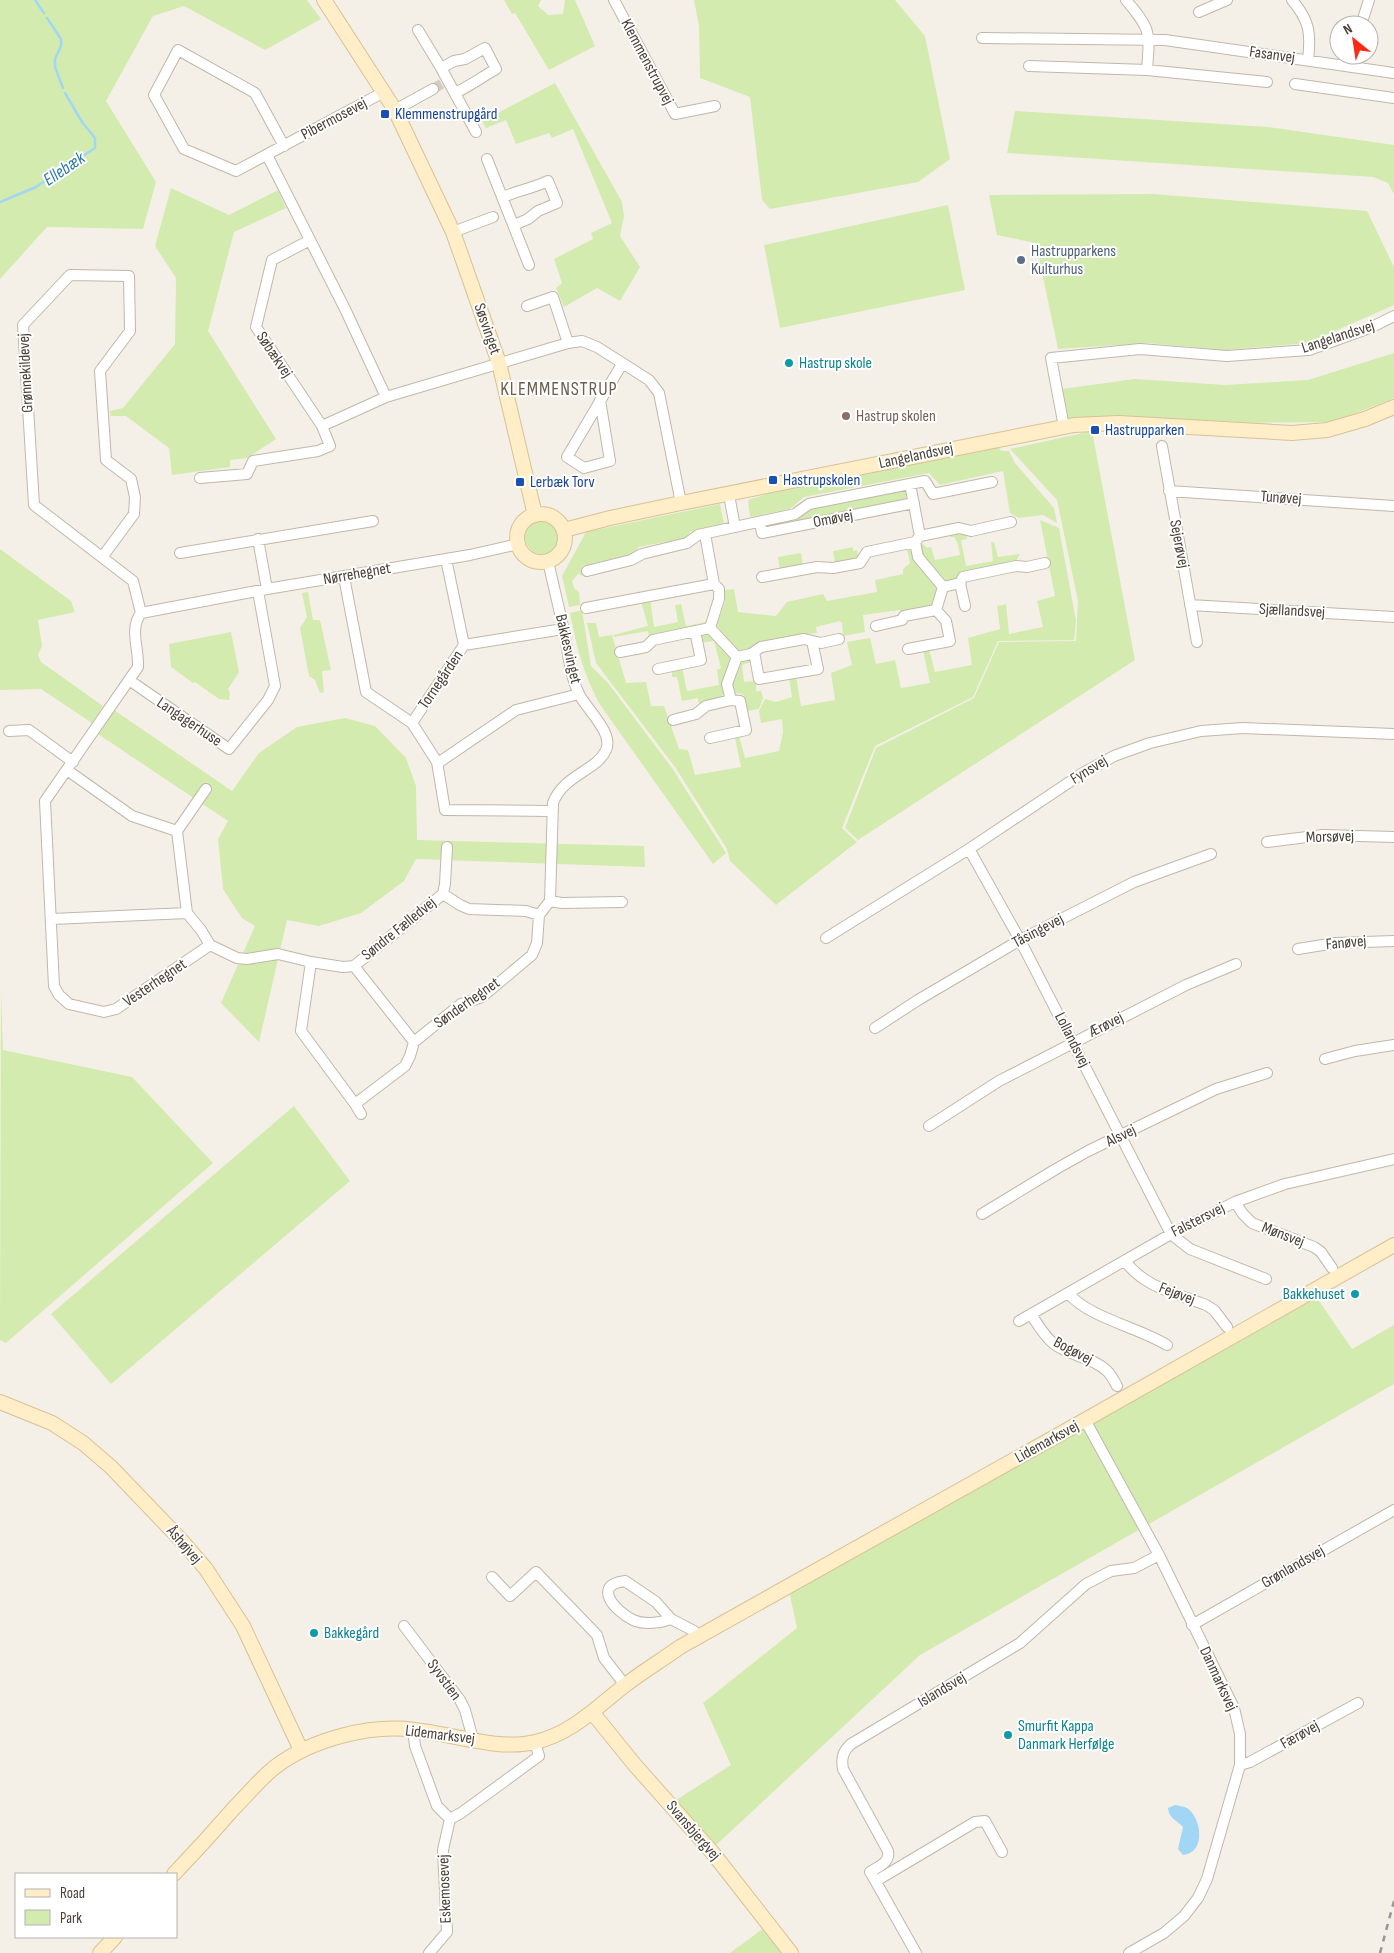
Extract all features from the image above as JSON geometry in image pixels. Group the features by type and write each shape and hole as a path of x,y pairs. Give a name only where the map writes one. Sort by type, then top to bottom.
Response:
{"street":[{"name":"Søsvinget","path":"324,0 396,110 453,232 499,363 535,514"},
{"name":"Klemmenstrupvej","path":"614,0 675,114 715,106"},
{"path":"1126,0 1146,24 1150,39 1147,70"},
{"path":"1199,12 1227,0"},
{"path":"1292,0 1304,14 1308,26 1310,36 1308,60"},
{"path":"1364,15 1369,0"},
{"path":"418,30 456,93 476,132"},
{"name":"Fasanvej","path":"982,38 1150,39 1194,43 1394,73"},
{"path":"441,68 454,61 465,59 485,48 496,69 477,79 469,87 456,93"},
{"name":"Pibermosevej","path":"284,146 255,93 178,50 154,95 184,149 236,171 284,146 384,92"},
{"name":"Fasanvej","path":"1029,66 1147,70 1267,82"},
{"name":"Fasanvej","path":"1295,84 1394,98"},
{"path":"396,110 433,89"},
{"path":"267,155 386,397"},
{"path":"487,159 529,266"},
{"path":"502,197 516,191 527,190 548,181 557,203 538,211 528,219 514,225"},
{"path":"453,232 493,217"},
{"name":"Søbækvej","path":"200,478 247,474 253,461 318,451 330,446 322,426 256,327 272,260 310,240"},
{"name":"Grønnekildevej","path":"103,556 134,514 135,498 130,479 106,460 100,371 130,331 130,276 70,275 24,325 34,505 103,556 133,581 141,613"},
{"path":"527,306 553,297 568,343"},
{"name":"Langelandsvej","path":"1064,427 1051,358 1140,349 1227,356 1309,350 1372,327 1394,316"},
{"path":"322,426 386,397 568,343 582,341 597,347 649,380 659,393 681,503"},
{"path":"600,400 610,461 584,468 567,457 600,400 622,364"},
{"name":"Langelandsvej","path":"564,530 681,503 1064,427 1119,423 1292,433 1327,430 1365,419 1394,406"},
{"name":"Sejerøvej","path":"1162,446 1197,642"},
{"name":"Omøvej","path":"587,571 631,560 642,554 687,544 698,535 795,514 809,504 925,481 933,494 992,482"},
{"path":"910,484 914,504 918,557 943,587"},
{"name":"Tunøvej","path":"1169,491 1394,506"},
{"path":"729,494 735,527"},
{"name":"Omøvej","path":"760,522 762,533 914,504"},
{"path":"535,514 552,516 564,530 563,548 557,556 548,560 531,559 523,553 518,544 517,536 520,527 535,514"},
{"path":"180,553 373,520"},
{"path":"762,577 817,567 834,568 860,563 867,552 959,528 971,531 1011,522"},
{"path":"705,534 714,584 719,589 720,599 710,628"},
{"path":"258,539 262,590"},
{"name":"Nørrehegnet","path":"141,613 262,590 446,559 518,544"},
{"path":"446,559 464,645"},
{"name":"Bakkesvinget","path":"548,560 570,669 579,694 602,726 608,743 606,751 600,759 561,788 555,796 551,811 550,901"},
{"path":"965,606 960,583 963,577 1016,566 1027,567 1044,563"},
{"name":"Tornegården","path":"344,576 366,692 412,723 438,763 445,810 551,811"},
{"path":"943,587 960,583"},
{"path":"586,608 714,584"},
{"path":"936,610 943,587"},
{"name":"Langagerhuse","path":"129,680 228,749 268,700 275,686 262,590"},
{"name":"Sjællandsvej","path":"1190,604 1394,617"},
{"path":"876,626 902,620 904,616 936,610"},
{"path":"908,649 950,640 946,621 936,610"},
{"name":"Vesterhegnet","path":"141,613 136,619 134,628 139,656 138,667 45,801 54,986 59,995 69,1004 104,1012 116,1009 210,945"},
{"path":"620,652 646,647 653,640 710,628"},
{"path":"710,628 737,657"},
{"name":"Tornegården","path":"412,723 464,645 563,629"},
{"path":"658,669 701,660 695,631"},
{"path":"737,657 754,652 761,647 804,639 821,643 839,639"},
{"path":"754,652 759,679 818,669 812,641"},
{"path":"731,700 728,684 737,657"},
{"path":"438,763 516,710 579,694"},
{"path":"673,720 696,714 706,706 731,700 740,701 746,730 710,738"},
{"name":"Fynsvej","path":"826,938 969,849 1083,773 1114,756 1150,742 1201,731 1243,728 1394,734"},
{"path":"10,731 29,730 132,816 177,831"},
{"path":"206,789 177,831 187,913 210,945"},
{"name":"Morsøvej","path":"1267,842 1323,835 1394,837"},
{"name":"Søndre Fælledvej","path":"210,945 237,958 247,959 278,954 311,962 343,967 354,966 443,894 447,847"},
{"name":"Lollandsvej","path":"969,849 1074,1042 1171,1234"},
{"name":"Tåsingevej","path":"876,1028 918,1000 1020,940 1134,882 1211,854"},
{"name":"Søndre Fælledvej","path":"443,894 469,909 526,911 539,915"},
{"path":"539,915 550,901 562,903 622,902"},
{"path":"52,919 187,913"},
{"name":"Sønderhegnet","path":"355,1104 404,1066 410,1056 414,1042 461,1004 482,997 532,955 537,943 539,915"},
{"name":"Fanøvej","path":"1298,949 1335,943 1394,941"},
{"path":"311,962 301,1031 361,1114"},
{"name":"Ærøvej","path":"929,1126 999,1081 1186,985 1236,964"},
{"path":"354,966 414,1042"},
{"path":"1325,1059 1394,1044"},
{"name":"Alsvej","path":"982,1214 1056,1169 1120,1136 1216,1090 1267,1073"},
{"name":"Falstersvej","path":"1019,1321 1171,1234 1235,1202 1285,1184 1394,1159"},
{"name":"Mønsvej","path":"1235,1202 1252,1223 1314,1247 1321,1252 1332,1268"},
{"path":"1171,1234 1190,1249 1266,1279"},
{"name":"Lidemarksvej","path":"175,1873 274,1768 301,1750 360,1732 413,1729 514,1744 535,1742 565,1731 625,1685 698,1637 1394,1245"},
{"name":"Fejøvej","path":"1125,1261 1133,1271 1147,1282 1206,1305 1214,1310 1227,1327"},
{"path":"1068,1293 1075,1301 1088,1310 1152,1336 1167,1345"},
{"name":"Bogøvej","path":"1031,1314 1042,1333 1053,1344 1062,1350 1100,1365 1108,1371 1117,1386"},
{"name":"Åshøjvej","path":"0,1402 52,1423 83,1443 111,1467 181,1540 206,1569 243,1626 301,1750"},
{"name":"Danmarksvej","path":"1086,1420 1159,1555 1234,1708 1240,1734 1240,1765 1207,1879 1198,1898 1184,1916 1164,1933 1129,1953"},
{"name":"Grønlandsvej","path":"1192,1625 1394,1510"},
{"name":"Islandsvej","path":"872,1874 887,1862 888,1851 843,1769 842,1761 846,1748 1020,1643 1086,1584 1111,1571 1134,1568 1159,1555"},
{"path":"492,1576 510,1596 536,1572 597,1635 604,1658 625,1685"},
{"path":"671,1619 660,1623 634,1621 612,1604 608,1597 608,1590 611,1585 625,1581 656,1602 671,1619 694,1631 698,1637"},
{"name":"Syvstien","path":"404,1626 460,1700 465,1710 473,1739"},
{"name":"Færøvej","path":"1240,1765 1250,1762 1358,1703"},
{"name":"Svansbjergvej","path":"592,1712 634,1764 712,1852 791,1953"},
{"path":"413,1729 414,1746 437,1806 450,1819 539,1756 535,1742"},
{"name":"Eskemosevej","path":"429,1953 447,1932 443,1850 450,1819"},
{"path":"916,1953 872,1874 975,1822 985,1821 1002,1852"},
{"path":"100,1953 114,1938"}],"green space":[{"path":"0,0 307,0 321,19 265,50 184,6 153,16 106,101 156,182 143,229 47,227 0,279"},
{"path":"504,0 541,0 538,6 548,15 563,14 565,0 575,0 595,46 549,70 515,13 512,14"},
{"path":"694,0 895,0 925,36 950,159 918,182 770,209 762,200 750,97 700,78 699,26"},
{"path":"555,83 622,202 624,216 620,236 640,267 620,301 597,288 564,307 556,288 562,283 554,259 593,239 591,233 612,223 573,129 552,138 549,133 516,144 506,120 486,128 482,121"},
{"path":"1015,111 1268,127 1394,145 1394,194 1388,183 1373,177 1007,153"},
{"path":"171,188 229,215 278,190 286,208 234,232 208,331 276,439 247,458 230,460 230,467 172,475 169,448 126,416 111,416 110,411 123,408 175,344 176,278 155,246"},
{"path":"1153,194 1367,211 1394,267 1394,305 1308,343 1226,350 1148,343 1058,349 1036,243 997,235 989,195"},
{"path":"948,205 965,290 780,328 764,245"},
{"path":"1394,353 1394,398 1333,422 1230,423 1069,420 1062,389 1135,379 1226,385 1308,380"},
{"path":"1092,431 1135,660 858,840 845,828 876,748 974,698 999,642 1076,641 1078,601 1057,500 1010,449"},
{"path":"999,447 1001,451 1009,451 1015,463 1054,508 1057,523 1043,515 1019,518 1010,513 1003,471 940,485 929,473 804,497 790,509 750,517 748,500 770,493"},
{"path":"903,489 908,494 905,499 767,529 766,525 809,508"},
{"path":"720,504 724,524 690,532 686,538 638,547 636,553 582,566 582,576 579,573 572,581 574,588 579,592 580,605 569,607 562,576 586,532"},
{"path":"542,520 549,521 554,525 558,530 558,544 554,549 549,553 542,554 535,553 530,549 526,544 525,537 526,530 530,525 535,521"},
{"path":"1040,520 1059,528 1076,621 1074,640 998,641 973,697 875,746 842,828 857,842 776,905 730,861 727,849 675,767 596,663 587,623 596,623 599,637 612,635 626,683 646,682 651,706 664,706 679,749 688,750 695,775 741,767 735,738 739,736 745,758 779,751 783,732 782,719 761,723 759,711 765,699 776,702 792,697 789,677 796,676 801,706 835,700 831,673 852,665 847,642 870,638 876,664 895,660 901,688 930,683 923,650 929,649 935,672 972,665 968,638 1000,629 997,606 1006,604 1009,634 1043,627 1037,601 1055,596"},
{"path":"959,530 966,534 967,539 961,540 966,566 993,561 991,542 994,542 998,557 1020,554 1016,561 964,572 953,580 945,580 923,555 921,545 923,544 927,548 931,547 935,560 960,555 958,544 954,537 950,537 949,533"},
{"path":"916,543 940,588 932,607 902,614 900,610 863,615 865,632 843,636 842,623 840,621 816,627 817,633 758,642 749,650 738,651 717,626 725,602 724,590 734,589 738,612 776,616 787,602 823,594 827,601 877,592 875,580 903,574 903,569 910,563 906,545"},
{"path":"853,547 853,551 857,550 859,558 838,564 835,562 833,551"},
{"path":"0,549 71,601 75,612 38,620 42,646 38,655 41,662 103,706 92,723 41,689 0,690"},
{"path":"801,553 803,566 780,571 778,557"},
{"path":"308,592 313,620 320,620 331,670 322,671 324,692 320,693 315,680 309,676 300,628 307,617 302,593"},
{"path":"650,599 654,627 678,622 675,605 681,604 686,626 706,622 705,624 649,638 648,631 614,637 613,635 648,626 641,601"},
{"path":"582,610 591,666 608,683 672,768 726,853 713,864 601,706 581,661 570,613"},
{"path":"231,632 239,672 228,689 230,693 229,700 219,699 171,667 169,644"},
{"path":"709,632 731,657 725,690 721,699 699,704 698,698 682,701 677,677 672,677 672,670 682,667 687,691 719,685 717,670 721,668 714,641 699,643 697,633"},
{"path":"751,658 754,661 742,665 744,682 756,681 756,691 761,691 763,698 759,709 747,711 744,695 734,692 732,681 740,660"},
{"path":"114,710 232,791 259,753 297,727 345,718 375,726 406,758 416,786 417,840 644,846 645,867 416,859 404,881 361,913 319,926 287,920 259,1042 221,1003 255,926 242,918 223,889 218,839 228,821 98,734"},
{"path":"1,993 3,1050 132,1077 213,1163 6,1343 0,1340"},
{"path":"294,1106 350,1181 111,1384 51,1314"},
{"path":"1317,1298 1352,1349 1394,1325 1394,1384 920,1655 714,1847 676,1800 731,1765 703,1703 797,1628 789,1591"},
{"path":"764,1928 784,1953 730,1953"}],"water":[{"path":"1175,1805 1187,1808 1196,1819 1198,1827 1198,1842 1195,1848 1190,1853 1183,1855 1178,1849 1183,1827 1172,1817 1168,1808"}],"waterway":[{"name":"Ellebæk","path":"35,0 44,13"},
{"name":"Ellebæk","path":"47,18 61,39 61,46 55,59 55,67 63,88"},
{"name":"Ellebæk","path":"0,202 36,187 95,148 95,138 82,122 65,93"}],"tunnel":[{"path":"433,89 448,80"}],"railway":[{"path":"1380,1953 1394,1901"}],"place":[{"name":"Klemmenstrupgård","path":"385,114"},
{"name":"Hastrupparkens Kulturhus","path":"1021,260"},
{"name":"Hastrup skole","path":"789,363"},
{"name":"Hastrup skolen","path":"846,416"},
{"name":"Hastrupparken","path":"1095,430"},
{"name":"Hastrupskolen","path":"773,480"},
{"name":"Lerbæk Torv","path":"520,482"},
{"name":"Bakkehuset","path":"1355,1294"},
{"name":"Bakkegård","path":"314,1633"},
{"name":"Smurfit Kappa Danmark Herfølge","path":"1008,1735"}],"district":[{"name":"KLEMMENSTRUP","path":"559,389"}]}
